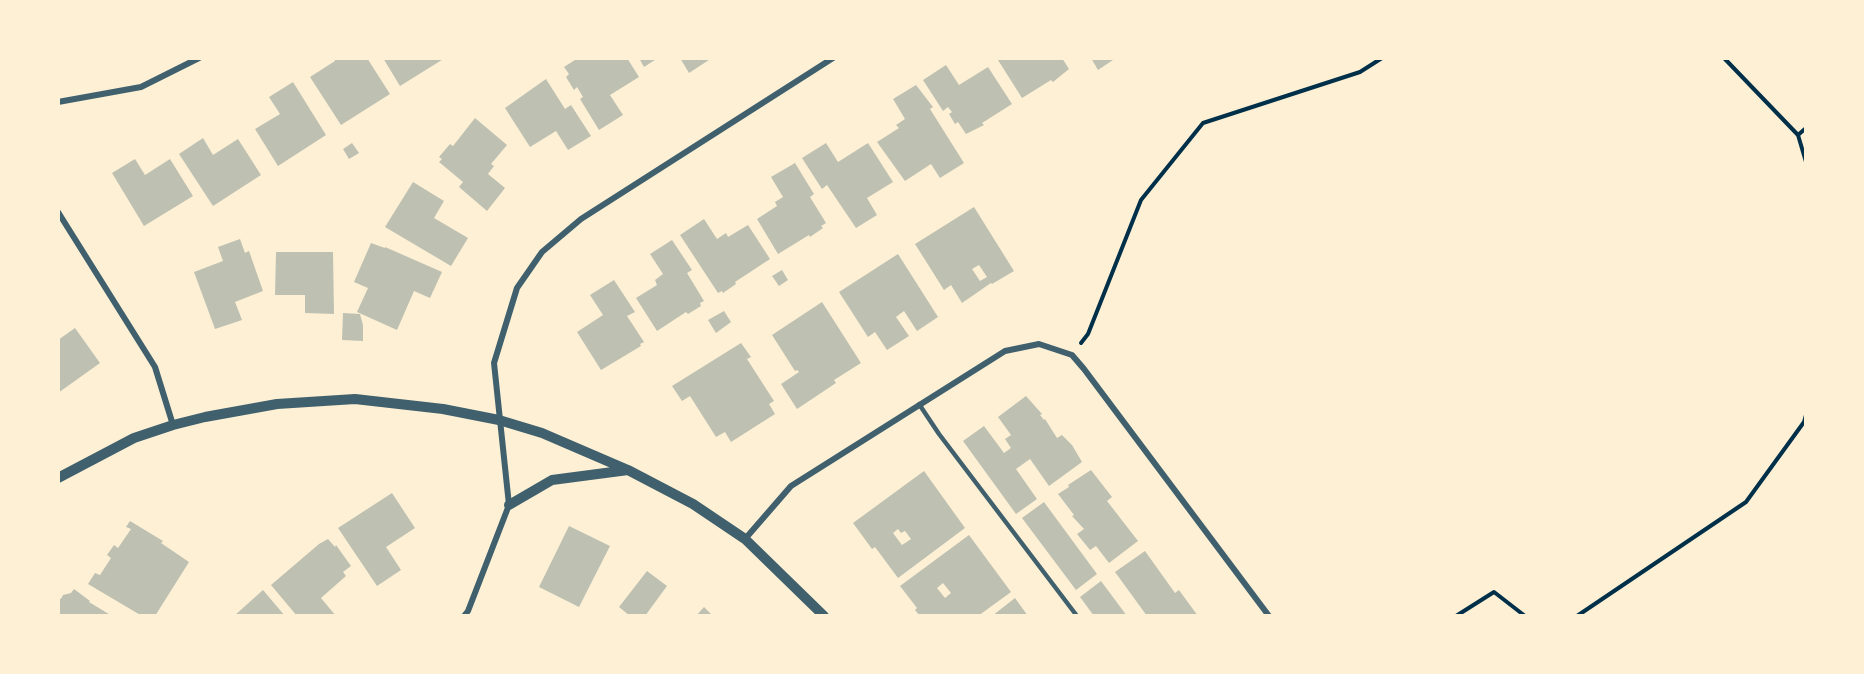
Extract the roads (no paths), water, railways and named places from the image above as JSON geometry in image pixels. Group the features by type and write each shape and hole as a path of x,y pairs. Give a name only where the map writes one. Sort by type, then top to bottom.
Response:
{"street":[{"path":"58,102 141,87 199,58"},
{"path":"464,615 468,611 509,505 494,363 517,288 542,252 581,219 832,58"},
{"path":"58,212 155,367 173,425"},
{"path":"745,538 791,486 1005,351 1039,344 1072,355 1269,615"},
{"path":"58,478 134,438 173,425 277,404 355,399 443,409 499,420 542,433 628,470 693,504 745,538 824,615"},
{"path":"509,505 552,480 628,470"}],"lane":[{"path":"919,404 939,434 1077,615"}]}
